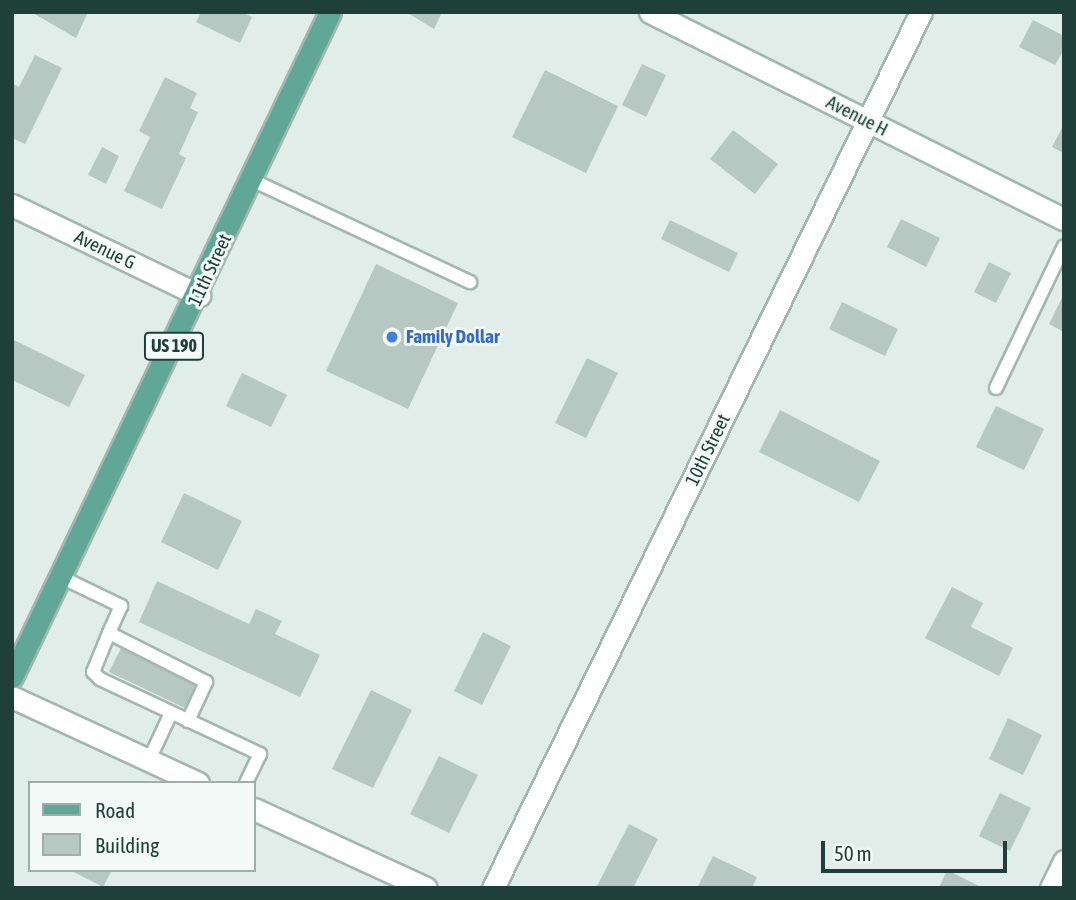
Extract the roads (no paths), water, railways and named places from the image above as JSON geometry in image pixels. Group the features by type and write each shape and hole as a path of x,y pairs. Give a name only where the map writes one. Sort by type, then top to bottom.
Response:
{"main road":[{"name":"11th Street","path":"12,677 199,295 330,12"}],"street":[{"name":"Avenue H","path":"650,12 1064,219"},
{"name":"10th Street","path":"493,888 921,12"},
{"name":"Avenue G","path":"12,205 199,295"},
{"path":"12,697 194,781"},
{"path":"256,810 426,888"},
{"path":"1051,888 1064,861"}],"lane":[{"path":"252,180 470,282"},
{"path":"996,388 1064,246"},
{"path":"61,577 121,606 93,672 159,701 171,713 260,754 247,781"},
{"path":"109,633 146,656 206,682 188,721"},
{"path":"149,760 171,713"}],"place":[{"name":"Family Dollar","path":"392,337"}]}
